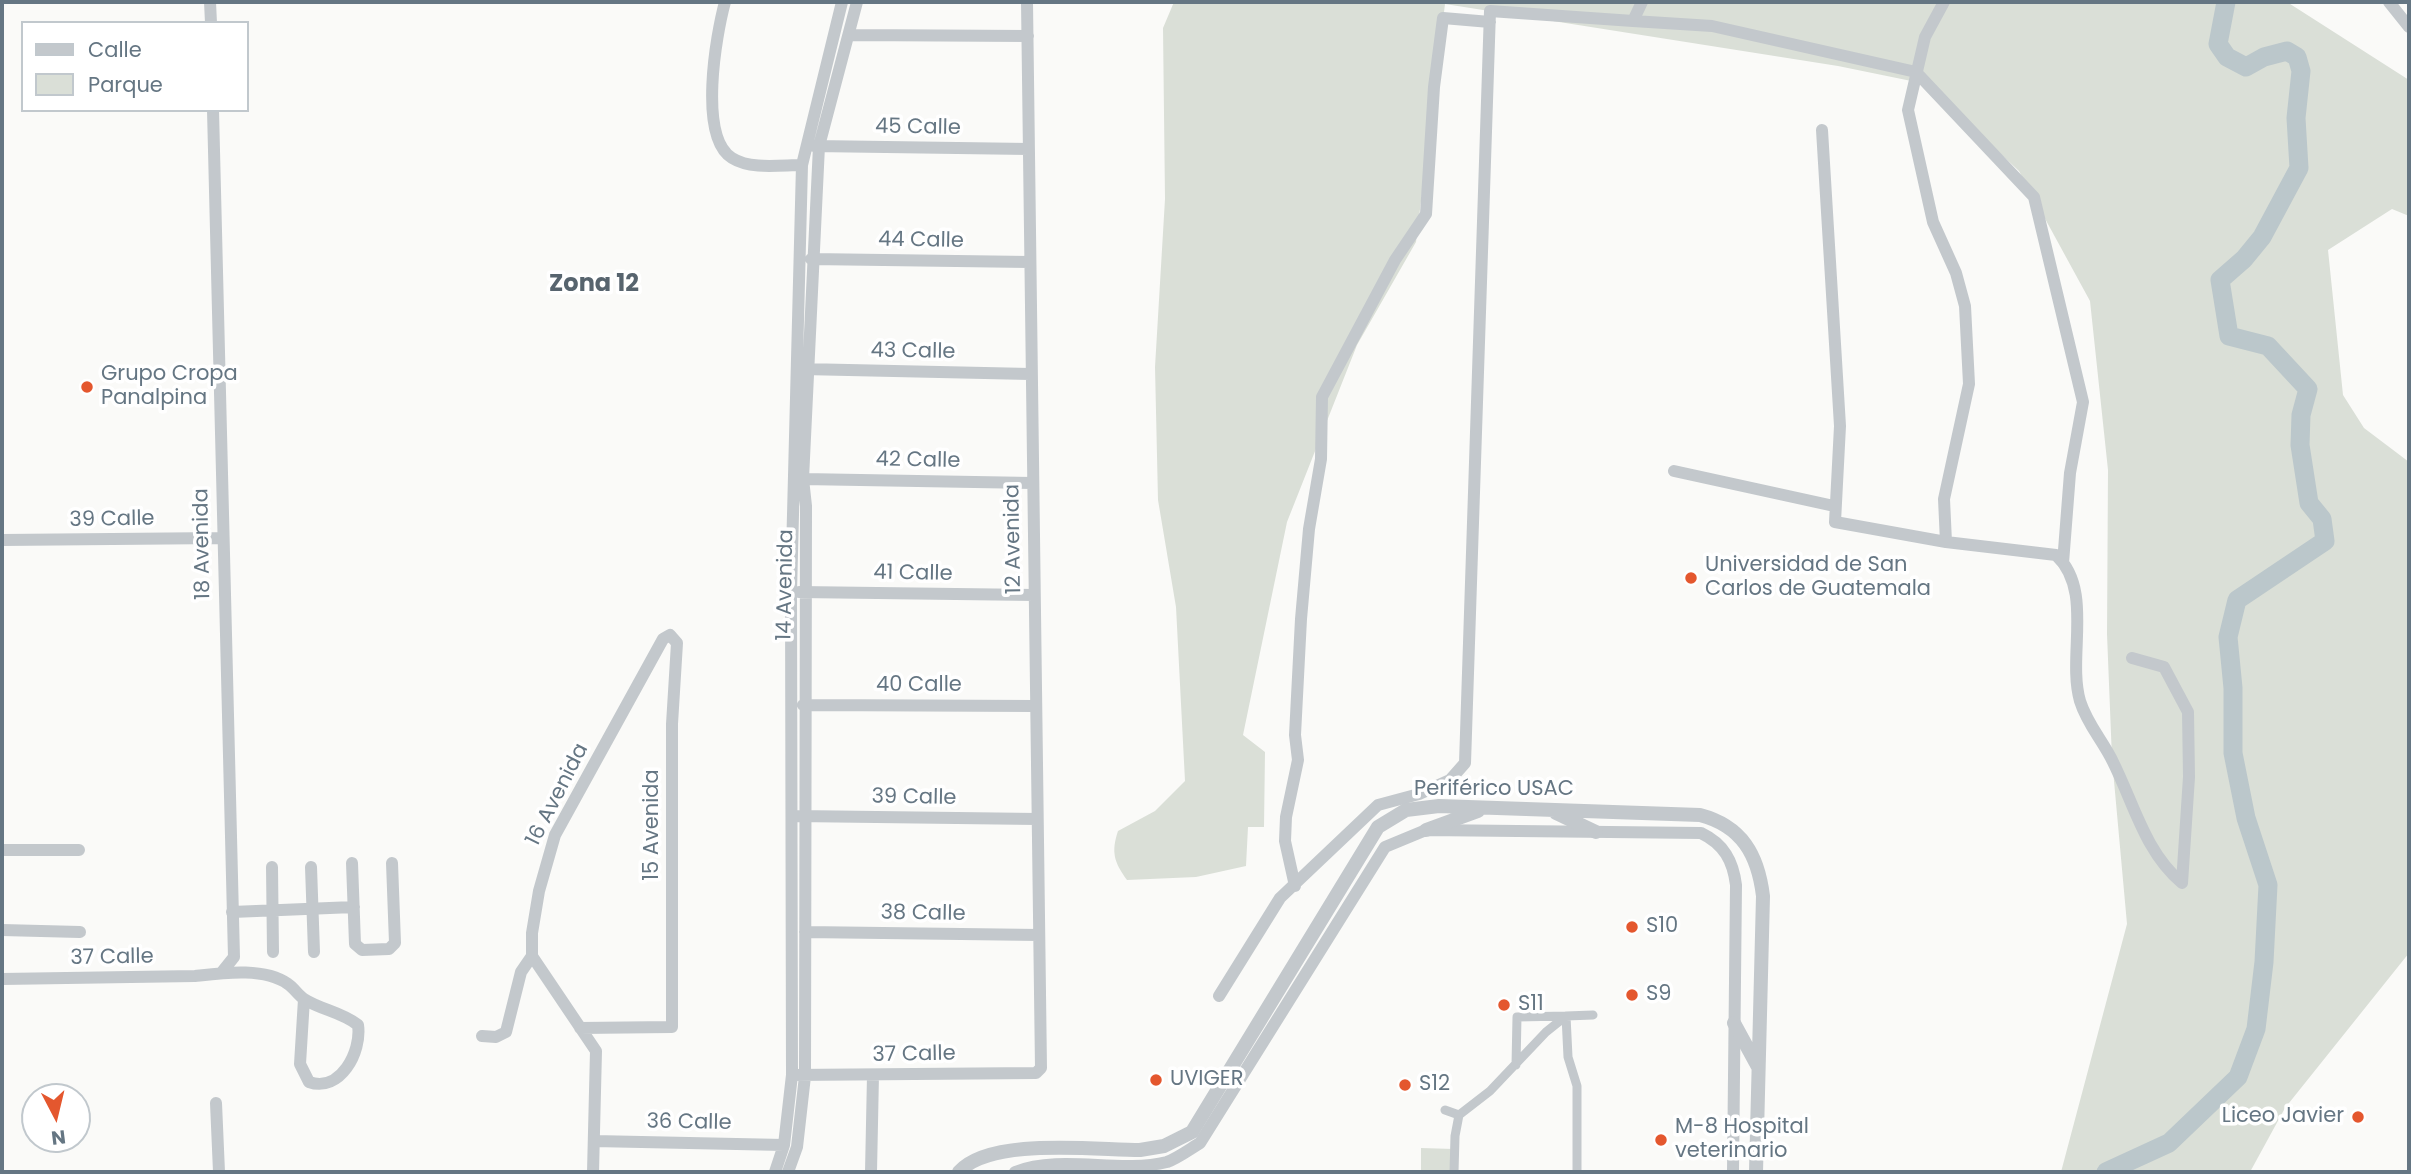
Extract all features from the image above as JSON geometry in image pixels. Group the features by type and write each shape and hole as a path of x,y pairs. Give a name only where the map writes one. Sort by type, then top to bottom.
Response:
{"street":[{"path":"210,2 211,21"},
{"path":"725,2 714,77 712,113 716,136 725,152 739,161 802,165"},
{"name":"14 Avenida","path":"788,1172 797,1147 797,816 792,593 802,369 811,259 813,146 842,2"},
{"name":"14 Avenida","path":"775,1172 784,1145 798,1075 805,932 797,816 805,592 802,165 813,146 857,2"},
{"name":"12 Avenida","path":"1027,2 1030,374 1042,1063 1036,1073"},
{"path":"1633,21 1642,2"},
{"path":"1944,2 1925,37 1908,110 1933,222 1956,273 1965,306 1969,384 1944,499 1946,542"},
{"path":"2389,2 2409,27"},
{"path":"1219,996 1280,898 1378,806 1419,794 1450,780 1465,763 1490,11 1712,26 1916,72 2034,197 2083,401 2070,472 2063,563"},
{"path":"1295,886 1285,841 1298,760 1295,735 1301,620 1310,529 1321,459 1322,397 1395,260 1426,214 1434,87 1443,18 1490,22"},
{"path":"849,35 1028,36"},
{"name":"18 Avenida","path":"213,112 234,957 222,972"},
{"path":"1822,130 1839,426 1835,522 1946,542 2056,555 2074,586 2079,699 2094,733 2112,759 2150,845 2165,868 2182,883 2189,777 2188,712 2164,667 2132,658"},
{"name":"45 Calle","path":"813,146 1029,149"},
{"name":"44 Calle","path":"811,259 1029,262"},
{"name":"43 Calle","path":"802,369 1030,374"},
{"path":"1674,471 1834,506"},
{"name":"42 Calle","path":"803,479 1032,483"},
{"name":"39 Calle","path":"2,540 222,538"},
{"name":"41 Calle","path":"792,593 1034,595"},
{"name":"15 Avenida","path":"580,1028 672,1027 672,724 677,643 670,635 663,639"},
{"name":"16 Avenida","path":"532,956 532,933 539,891 555,835 663,639"},
{"name":"40 Calle","path":"803,705 1035,706"},
{"name":"Periférico USAC","path":"959,1172 969,1162 993,1152 1140,1150 1164,1146 1192,1132 1378,827 1406,810 1440,806 1700,815 1730,827 1751,848 1757,861 1763,896 1756,1172"},
{"path":"1426,830 1485,808"},
{"path":"1550,810 1596,832"},
{"name":"39 Calle","path":"797,816 1037,819"},
{"name":"Periférico USAC","path":"1015,1172 1040,1166 1130,1168 1169,1161 1200,1143 1385,846 1426,830 1701,833 1727,854 1736,885 1733,1172"},
{"path":"2,850 79,850"},
{"path":"352,863 357,948 393,947 392,863"},
{"path":"272,867 273,952"},
{"path":"312,867 314,952"},
{"path":"232,912 354,907"},
{"path":"2,930 80,932"},
{"name":"38 Calle","path":"805,932 1040,935"},
{"path":"482,1036 496,1037 506,1032 521,972 532,956 597,1056 593,1172"},
{"name":"37 Calle","path":"2,979 195,976 222,972 269,976 287,983 304,999 348,1017 358,1025 360,1037 339,1080 330,1085 309,1082 303,1075 300,1064 304,999"},
{"path":"1516,1065 1517,1017 1593,1015"},
{"path":"1454,1172 1455,1136 1459,1115 1566,1016"},
{"path":"1566,1016 1569,1057 1577,1086 1577,1172"},
{"path":"1734,1023 1759,1069"},
{"name":"37 Calle","path":"798,1075 1036,1073"},
{"path":"871,1172 873,1075"},
{"path":"216,1103 219,1172"},
{"path":"1445,1110 1459,1115"},
{"name":"36 Calle","path":"594,1141 784,1145"}],"green space":[{"path":"1174,2 2287,2 2409,80 2409,216 2392,209 2328,250 2343,395 2364,428 2409,462 2409,953 2285,1108 2250,1172 2061,1172 2127,924 2112,759 2107,634 2108,470 2090,301 2019,171 1926,84 1838,66 1445,4 1416,242 1357,345 1287,522 1243,735 1265,752 1264,827 1248,827 1246,866 1196,877 1127,880 1115,857 1118,831 1155,811 1185,781 1176,607 1158,500 1155,367 1165,199 1163,28"},
{"path":"1421,1148 1454,1149 1454,1172 1421,1172"}],"waterway":[{"path":"2106,1172 2169,1143 2238,1077 2256,1029 2264,962 2268,885 2246,818 2233,753 2233,688 2228,637 2237,600 2325,541 2322,519 2309,503 2300,445 2301,415 2308,389 2268,346 2229,336 2220,280 2244,259 2262,237 2299,168 2296,118 2301,71 2297,57 2287,51 2264,57 2246,67 2227,57 2218,44 2226,2"}],"place":[{"name":"Grupo Cropa Panalpina","path":"87,387"},
{"name":"Universidad de San Carlos de Guatemala","path":"1691,578"},
{"name":"S10","path":"1632,927"},
{"name":"S9","path":"1632,995"},
{"name":"S11","path":"1504,1005"},
{"name":"UVIGER","path":"1156,1080"},
{"name":"S12","path":"1405,1085"},
{"name":"Liceo Javier","path":"2358,1117"},
{"name":"M-8 Hospital veterinario","path":"1661,1140"}],"district":[{"name":"Zona 12","path":"594,285"}]}
